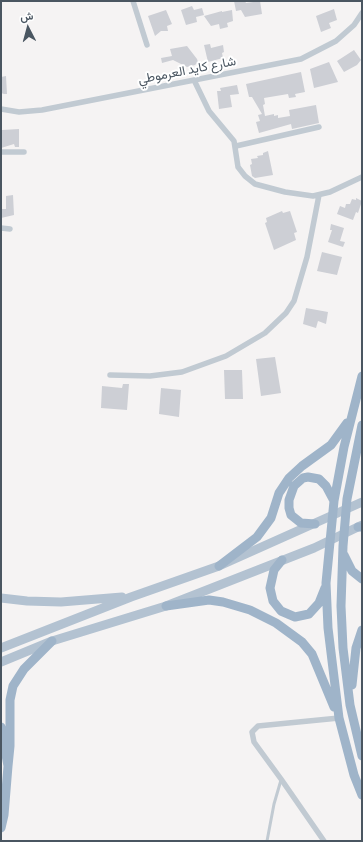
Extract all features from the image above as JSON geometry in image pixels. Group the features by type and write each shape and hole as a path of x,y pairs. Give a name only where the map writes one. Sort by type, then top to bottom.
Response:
{"highway":[{"path":"362,376 333,503 326,583 328,628 339,718 354,775 362,795"},
{"path":"219,566 257,537 271,518 283,485 302,466 331,445 351,419"},
{"path":"362,426 348,499 343,550 342,632 350,705 362,756"},
{"path":"315,524 301,523 291,515 289,500 294,486 303,478 319,478 326,486 333,503"},
{"path":"343,550 352,571 362,579"},
{"path":"282,560 274,570 270,588 273,601 280,611 295,617 309,614 319,603 326,583"},
{"path":"166,606 208,600 223,602 262,616 290,632 312,654 339,718"},
{"path":"350,705 355,655 362,630"},
{"path":"1,828 4,815 10,746 10,700 13,686 24,669 52,642"},
{"path":"1,727 8,766"}],"main road":[{"path":"1,648 131,596 219,566 362,502"},
{"path":"1,662 52,642 166,606 314,548 361,526"},
{"path":"1,598 27,601 61,602 131,596"}],"street":[{"path":"133,1 147,45"},
{"name":"شارع كايد العرموطي","path":"1,109 19,112 42,110 301,59 336,41 354,25 362,13"},
{"path":"194,80 209,111 231,137 236,146 236,160 238,166 245,176 255,184 298,195 319,195 362,177"},
{"path":"236,146 319,127"},
{"path":"1,152 24,152"},
{"path":"110,375 150,376 182,372 226,356 265,333 286,313 294,301 307,257 319,195"},
{"path":"1,228 10,229"},
{"path":"324,841 282,778 254,742 252,732 258,726 339,718"}],"lane":[{"path":"267,841 274,804 282,778"}],"building":[{"path":"234,1 245,1 246,3 260,1 262,14 245,17 241,10 236,11"},
{"path":"192,6 194,10 202,8 204,15 196,17 197,22 186,25 181,10"},
{"path":"334,9 337,20 329,23 331,28 321,32 316,16"},
{"path":"166,10 172,24 167,26 168,31 161,31 155,36 148,16"},
{"path":"232,10 233,21 227,23 228,27 220,29 219,24 211,26 204,16 222,11"},
{"path":"210,44 211,48 223,45 223,58 208,62 204,45"},
{"path":"187,46 197,59 198,62 195,65 187,67 173,60 162,63 161,58 172,56 170,49"},
{"path":"354,50 361,60 357,65 344,72 337,61"},
{"path":"329,62 338,82 314,88 310,69"},
{"path":"301,72 305,92 295,94 296,97 289,98 288,94 264,98 265,104 263,105 265,116 274,114 274,116 278,115 278,118 290,116 289,110 316,105 319,123 292,129 291,124 259,133 256,122 260,121 258,115 262,114 252,97 249,97 246,84"},
{"path":"6,76 7,94 4,94 1,93 1,77"},
{"path":"237,85 239,94 230,95 232,107 219,109 217,91 221,91 220,88"},
{"path":"19,129 19,147 15,147 14,144 1,148 2,130"},
{"path":"268,151 273,175 255,178 252,176 250,165 252,164 251,159 258,158 257,156 263,155 263,153"},
{"path":"13,195 14,215 1,218 1,209 6,209 6,196"},
{"path":"356,198 362,201 358,213 356,212 353,220 337,214 340,206 345,208 346,204 350,204 352,199 356,200"},
{"path":"282,211 283,213 290,211 297,232 294,233 296,240 274,250 265,223 267,222 266,218"},
{"path":"331,224 344,228 340,241 345,242 343,247 328,242 332,230 330,230"},
{"path":"322,252 342,257 337,275 317,271"},
{"path":"306,308 328,312 326,324 318,321 316,328 303,324"},
{"path":"275,357 281,393 261,396 256,359"},
{"path":"224,370 242,370 243,399 225,399"},
{"path":"123,384 129,384 127,410 101,408 102,386 122,388"},
{"path":"161,388 181,390 179,417 159,414"}]}
